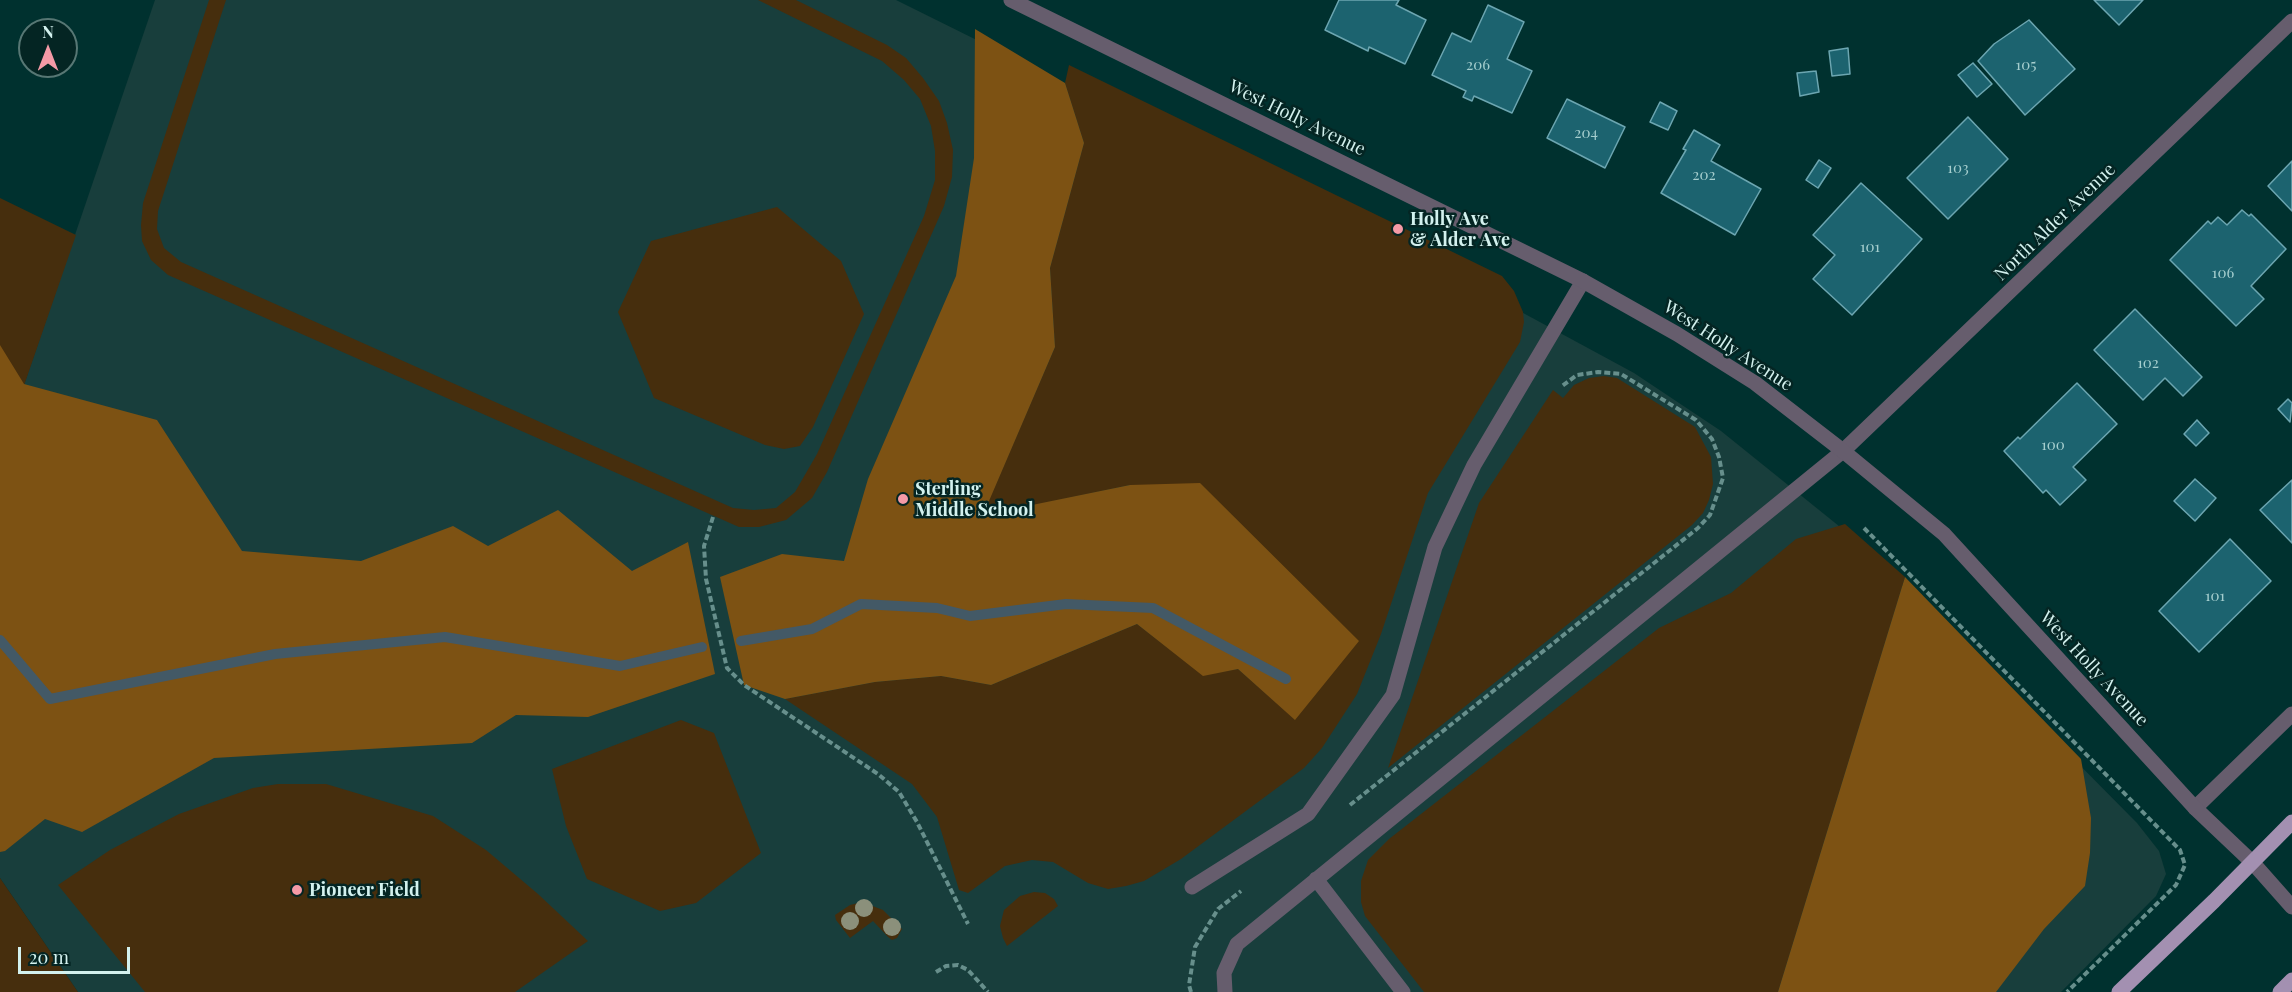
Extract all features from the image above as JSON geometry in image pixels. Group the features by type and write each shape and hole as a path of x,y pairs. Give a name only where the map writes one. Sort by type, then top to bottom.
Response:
{"main road":[{"path":"2119,992 2253,863 2292,822"},
{"path":"2280,992 2292,980"}],"street":[{"name":"West Holly Avenue","path":"1016,1 1583,281 1677,334 1755,383 1843,450 1944,534 2195,808 2253,863 2292,907"},
{"name":"North Alder Avenue","path":"1225,992 1224,973 1237,944 1843,450 2292,21"},
{"path":"1192,888 1308,813 1393,695 1435,547 1474,465 1583,281"},
{"path":"2195,808 2292,714"},
{"path":"1316,879 1403,992"}],"path":[{"path":"1344,810 1698,528 1710,515 1723,478 1719,457 1712,439 1696,420 1621,374 1598,372 1577,375 1562,387"},
{"path":"713,517 704,546 706,579 727,668 744,685 878,774 899,792 917,822 968,924"},
{"path":"1863,528 2180,850 2185,865 2176,885 2067,992"},
{"path":"1191,992 1189,985 1195,946 1218,909 1245,887"},
{"path":"936,972 946,966 958,964 968,970 988,992"}],"shaded area":[{"name":"Sterling Middle School","path":"155,0 896,0 1477,288 1634,373 1721,431 1860,543 2137,823 2159,851 2166,874 2156,896 2061,992 78,992 0,878 0,455"},
{"path":"209,0 226,0 158,211 157,229 164,248 181,262 733,508 754,510 776,508 795,492 817,454 924,216 935,180 935,151 931,126 920,99 904,80 882,61 758,0 796,0 887,45 906,58 939,101 953,150 952,177 944,206 827,472 812,498 786,520 759,527 739,527 168,275 151,260 142,241 143,203"},
{"path":"975,29 1065,83 1084,143 1050,268 1055,347 983,515 1130,485 1200,483 1359,641 1295,720 1238,669 1203,676 1137,624 991,685 941,676 875,682 785,699 744,685 720,577 782,554 844,561 868,479 956,276 974,158"},
{"path":"1069,65 1502,276 1514,291 1523,312 1524,322 1520,342 1428,493 1381,634 1357,694 1322,748 1304,768 1181,859 1144,881 1108,889 1088,883 1053,862 1032,860 1005,866 968,893 959,890 937,817 912,784 785,699 875,682 941,676 991,685 1137,624 1203,675 1238,669 1295,719 1130,485 982,516 1055,347 1050,268 1084,143 1065,83"},
{"path":"0,198 76,235 0,455"},
{"path":"777,207 841,261 864,314 813,427 800,446 784,449 765,445 654,398 618,312 651,241"},
{"path":"0,345 24,384 157,420 242,551 361,561 453,526 488,546 558,510 632,571 688,542 715,674 588,717 516,715 472,743 214,758 82,832 45,819 5,851 0,852"},
{"path":"1604,376 1617,378 1695,427 1711,457 1713,484 1703,513 1692,525 1388,768 1479,503 1553,390 1563,398 1574,385 1589,378"},
{"path":"1845,524 1905,577 1778,992 1424,992 1365,916 1361,902 1361,881 1368,860 1389,839 1659,628 1731,593 1796,539"},
{"path":"1905,577 2081,759 2091,818 2090,853 2085,886 2044,929 1996,992 1778,992"},
{"path":"681,720 714,733 761,853 696,903 660,911 587,879 566,826 552,769"},
{"name":"Pioneer Field","path":"278,784 326,784 433,816 486,850 588,941 515,992 145,992 58,885 110,850 179,814 253,788"},
{"path":"0,878 78,992 0,992"},
{"path":"1034,892 1045,893 1054,899 1058,906 1007,946 1000,926 1004,910 1020,896"},
{"path":"862,902 883,910 902,929 897,938 892,940 873,921 850,938 836,920 835,915 850,905"}],"building":[{"path":"1339,0 1399,0 1396,5 1426,20 1405,64 1369,47 1368,51 1325,30"},
{"path":"2094,0 2143,0 2119,25"},
{"path":"1488,5 1524,22 1507,59 1532,71 1512,113 1474,96 1472,101 1463,97 1466,91 1432,75 1452,33 1471,42"},
{"path":"2029,20 2075,69 2025,115 1978,61 1994,44"},
{"path":"1848,48 1850,74 1832,76 1829,51"},
{"path":"1973,63 1992,84 1977,97 1958,75"},
{"path":"1816,71 1819,92 1800,96 1797,73"},
{"path":"1567,99 1625,127 1605,168 1547,138"},
{"path":"1660,102 1677,111 1668,130 1650,122"},
{"path":"1968,117 2008,159 1948,219 1907,178"},
{"path":"1694,130 1720,145 1711,161 1761,189 1735,235 1661,193 1686,150 1683,149"},
{"path":"1819,160 1831,168 1818,188 1806,180"},
{"path":"2292,161 2292,211 2268,186"},
{"path":"1861,183 1922,239 1852,315 1813,279 1835,255 1813,235"},
{"path":"2242,210 2249,216 2251,214 2286,249 2251,286 2264,299 2236,326 2170,260 2208,221 2211,224 2218,217 2227,225"},
{"path":"2135,309 2202,377 2183,396 2165,378 2143,400 2094,350"},
{"path":"2077,383 2117,424 2073,467 2086,480 2060,505 2046,490 2043,493 2004,451 2018,437 2020,439"},
{"path":"2288,399 2292,403 2290,422 2278,409"},
{"path":"2197,420 2209,433 2196,446 2184,434"},
{"path":"2195,479 2216,498 2195,521 2174,501"},
{"path":"2292,480 2292,543 2260,510"},
{"path":"2230,539 2271,581 2199,652 2159,611"}],"waterway":[{"path":"741,641 812,629 861,604 937,608 970,616 1066,604 1153,608 1286,679"},
{"path":"0,640 50,699 275,654 445,637 620,666 702,647"}],"place":[{"name":"Holly Ave & Alder Ave","path":"1398,229"},
{"name":"Sterling Middle School","path":"903,499"},
{"name":"Pioneer Field","path":"297,890"}]}
